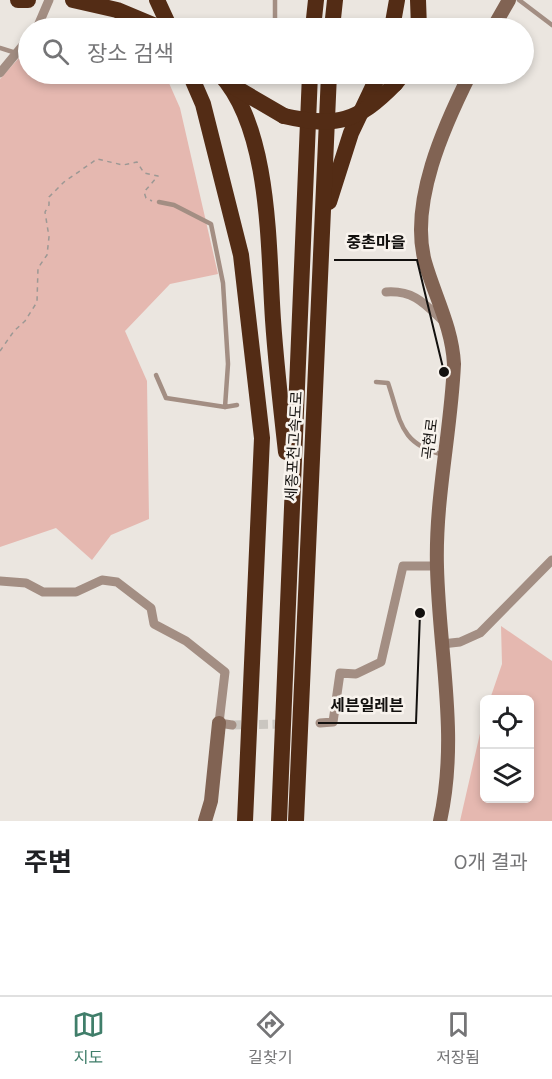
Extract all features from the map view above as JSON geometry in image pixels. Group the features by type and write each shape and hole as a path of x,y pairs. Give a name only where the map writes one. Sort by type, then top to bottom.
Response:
{"highway":[{"path":"18,0 28,0"},
{"path":"73,0 117,10 137,18"},
{"path":"149,0 157,18"},
{"path":"157,0 165,18"},
{"path":"314,18 316,0"},
{"path":"333,18 335,0"},
{"path":"394,18 397,0"},
{"path":"418,0 419,18"},
{"path":"184,84 196,110 224,216 251,423 236,821"},
{"path":"194,84 203,104 241,255 262,438 245,821"},
{"path":"228,84 250,129 262,175 276,356 292,507"},
{"path":"235,84 284,116 316,123 350,117 373,106 394,84"},
{"name":"세종포천고속도로","path":"279,821 310,84"},
{"name":"세종포천고속도로","path":"296,821 328,84"},
{"path":"319,271 327,208 337,171 375,84"}],"main road":[{"path":"499,18 509,0"},
{"name":"곡현로","path":"440,821 449,771 450,739 437,566 444,455 454,364 448,326 425,261 420,223 424,198 442,140 466,84"},
{"path":"205,821 226,724"}],"street":[{"path":"41,18 49,0"},
{"path":"0,73 18,52"},
{"path":"386,292 402,291 417,298 448,326"},
{"path":"442,644 460,642 480,633 552,560"},
{"path":"320,723 333,722 340,673 356,675 381,662 403,566 437,566"},
{"path":"0,581 26,583 43,592 76,592 102,580 117,582 151,608 154,624 186,641 225,672 226,724"}],"lane":[{"path":"275,0 275,18"},
{"path":"519,0 552,25"},
{"path":"0,48 16,54"},
{"path":"159,202 174,205 211,224 223,282 228,364 225,407"},
{"path":"156,375 166,398 225,407 237,405"},
{"path":"376,382 388,383 397,420 412,440 424,450 444,455"}],"path":[{"path":"0,351 14,331 25,321 37,302 38,268 46,255 49,237 45,212 49,205 49,197 58,187 88,163 97,159 123,165 138,162 144,173 158,176 144,192 146,198 159,202"}],"shaded area":[{"path":"18,59 18,84 169,84 180,108 218,274 170,284 125,331 147,381 149,519 111,535 92,560 56,528 0,547 0,79"},
{"path":"501,626 552,661 552,821 460,821 480,734 480,803 534,803 534,695 491,695 502,664"}],"tunnel":[{"path":"232,725 285,724"}],"place":[{"name":"중촌마을","path":"444,372"},
{"name":"세븐일레븐","path":"420,613"}]}
